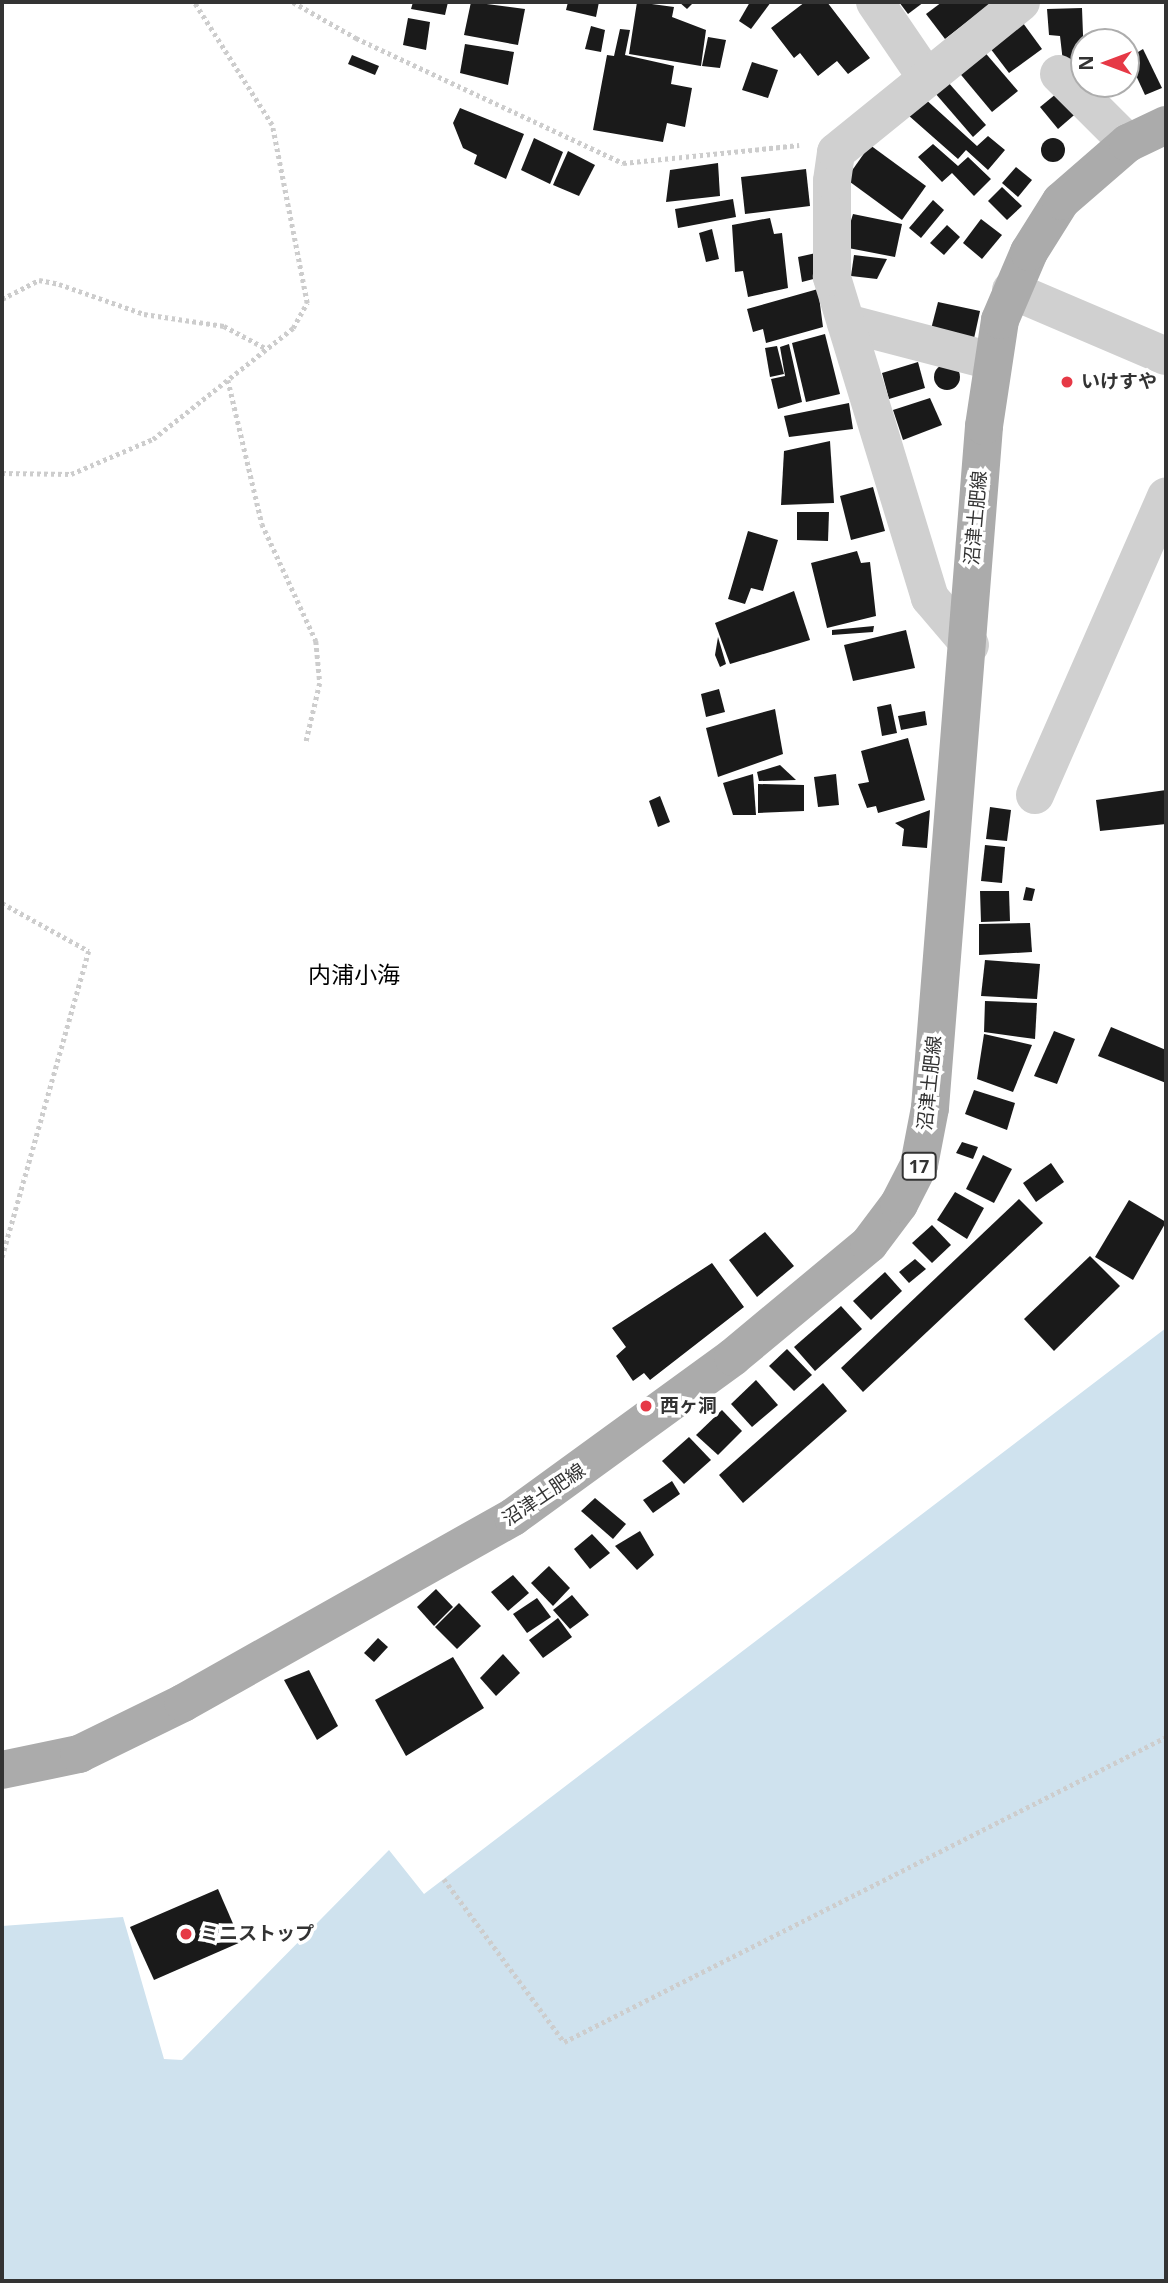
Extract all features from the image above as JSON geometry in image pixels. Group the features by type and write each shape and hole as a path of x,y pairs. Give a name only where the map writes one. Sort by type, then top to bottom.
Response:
{"main road":[{"name":"沼津土肥線","path":"2,1770 79,1754 183,1703 513,1517 646,1425 869,1244 919,1165 930,1108 992,360 1011,290 1061,201 1128,143 1166,125"}],"street":[{"path":"875,2 926,77"},
{"path":"970,645 930,598 832,277 836,152 1021,2"},
{"path":"1059,74 1128,143"},
{"path":"1011,290 1166,356"},
{"path":"846,324 992,360"},
{"path":"1035,794 1166,497"}],"path":[{"path":"2,473 82,469 153,439 293,328 307,303 272,125 194,2"},
{"path":"293,2 356,38 623,163 789,143 836,152"},
{"path":"2,299 39,280 60,284 144,314 224,326 267,349"},
{"path":"228,380 262,524 316,641 320,683 306,742"},
{"path":"2,903 89,951 2,1258"},
{"path":"444,1879 564,2042 1166,1737"}],"water":[{"path":"1166,1328 1166,2281 2,2281 2,1926 123,1917 164,2059 182,2060 389,1850 424,1894"}],"building":[{"path":"413,2 448,2 445,15 411,9"},
{"path":"471,2 525,9 518,45 464,35"},
{"path":"568,2 599,2 596,17 566,10"},
{"path":"637,2 674,7 672,17 706,30 701,66 629,54"},
{"path":"679,2 694,2 687,9"},
{"path":"750,2 771,2 751,29 739,21"},
{"path":"805,2 827,2 870,58 848,74 837,61 818,76 800,53 794,58 771,28"},
{"path":"899,2 924,2 908,14"},
{"path":"942,2 993,2 945,39 926,14"},
{"path":"1082,8 1083,28 1070,28 1070,62 1063,62 1060,36 1049,35 1047,9"},
{"path":"408,18 430,22 426,50 403,45"},
{"path":"1023,23 1042,49 1009,73 990,48"},
{"path":"591,26 605,30 601,52 585,49"},
{"path":"620,29 630,30 625,55 674,66 671,84 692,88 685,127 667,123 663,142 593,130 607,55 614,56"},
{"path":"708,37 726,40 720,68 702,66"},
{"path":"465,44 514,52 508,85 460,73"},
{"path":"982,49 1018,91 992,112 957,70"},
{"path":"1143,49 1162,88 1145,95 1140,84 1140,51"},
{"path":"352,55 379,66 375,75 348,64"},
{"path":"752,62 778,70 768,98 742,90"},
{"path":"947,81 986,125 973,137 935,93"},
{"path":"1062,89 1080,110 1058,129 1040,107"},
{"path":"923,97 977,146 988,136 1005,150 988,170 966,150 958,159 908,115"},
{"path":"460,108 524,134 506,179 474,164 477,155 463,148 453,123"},
{"path":"534,138 563,152 550,184 521,170"},
{"path":"1048,138 1058,138 1065,145 1065,155 1058,162 1048,162 1041,155 1041,145"},
{"path":"933,144 958,166 968,157 991,179 974,196 952,173 942,182 918,157"},
{"path":"870,145 926,186 902,220 846,179"},
{"path":"568,151 595,165 579,196 553,185"},
{"path":"718,163 720,196 666,202 670,170"},
{"path":"1016,167 1032,180 1018,197 1002,183"},
{"path":"806,169 810,206 745,214 741,177"},
{"path":"1002,187 1022,206 1007,220 988,201"},
{"path":"733,199 736,217 678,228 675,209"},
{"path":"933,200 944,210 921,238 909,228"},
{"path":"853,214 902,224 895,257 843,247"},
{"path":"770,218 774,234 782,233 788,288 748,297 743,271 735,272 732,225"},
{"path":"981,219 1002,235 982,259 963,243"},
{"path":"947,225 960,237 944,255 930,243"},
{"path":"712,229 719,259 706,262 699,233"},
{"path":"816,253 821,277 802,282 798,257"},
{"path":"854,255 887,259 877,279 851,276"},
{"path":"818,289 823,327 766,343 763,329 753,332 747,309"},
{"path":"938,302 980,311 973,343 930,333"},
{"path":"825,334 840,394 806,402 792,343"},
{"path":"789,344 802,402 778,409 771,379 785,376 780,347"},
{"path":"777,346 784,374 770,377 765,348"},
{"path":"918,362 925,388 889,399 882,373"},
{"path":"947,364 956,368 960,377 956,386 947,390 938,386 934,377 938,368"},
{"path":"930,398 942,425 903,440 893,410"},
{"path":"849,403 853,429 789,437 784,416"},
{"path":"830,441 834,503 781,505 784,451"},
{"path":"873,487 885,531 851,540 840,496"},
{"path":"797,512 829,512 828,541 797,540"},
{"path":"748,531 778,540 763,591 751,588 745,604 728,599"},
{"path":"857,551 861,563 870,562 876,616 827,628 811,563"},
{"path":"794,591 810,640 730,664 715,623"},
{"path":"874,626 873,632 832,635 832,630"},
{"path":"906,630 915,668 853,681 844,645"},
{"path":"718,637 726,664 720,667 715,655"},
{"path":"719,689 725,712 706,717 701,694"},
{"path":"891,704 897,733 882,736 877,707"},
{"path":"775,709 783,754 718,777 706,728"},
{"path":"925,711 927,725 901,730 898,716"},
{"path":"908,738 925,800 878,813 876,806 867,808 858,784 869,782 861,751"},
{"path":"780,765 796,780 759,781 757,772"},
{"path":"753,774 756,815 733,815 723,783"},
{"path":"836,774 839,805 818,807 814,777"},
{"path":"758,784 804,785 804,811 758,813"},
{"path":"1166,790 1166,824 1100,831 1096,800"},
{"path":"660,796 670,822 658,827 649,801"},
{"path":"990,807 1011,810 1007,841 986,839"},
{"path":"930,810 927,848 902,846 904,829 895,823"},
{"path":"985,845 1005,847 1002,883 981,881"},
{"path":"1026,887 1035,889 1032,901 1023,900"},
{"path":"980,891 1009,891 1010,921 981,922"},
{"path":"1030,923 1032,952 979,955 979,924"},
{"path":"985,960 1040,964 1037,999 981,996"},
{"path":"985,1001 1037,1003 1035,1039 984,1032"},
{"path":"1111,1027 1166,1050 1166,1083 1098,1056"},
{"path":"1054,1031 1075,1039 1057,1084 1034,1076"},
{"path":"984,1034 1032,1045 1013,1092 977,1079"},
{"path":"974,1090 1015,1103 1007,1130 965,1114"},
{"path":"962,1142 978,1147 973,1159 956,1153"},
{"path":"983,1155 1012,1169 994,1203 966,1189"},
{"path":"1051,1163 1064,1182 1036,1202 1023,1183"},
{"path":"955,1192 984,1208 967,1239 937,1220"},
{"path":"1019,1199 1043,1223 863,1392 841,1368"},
{"path":"1129,1200 1166,1222 1133,1280 1095,1257"},
{"path":"932,1225 951,1245 932,1263 912,1243"},
{"path":"765,1232 794,1266 757,1297 729,1260"},
{"path":"1090,1256 1120,1286 1054,1351 1024,1319"},
{"path":"915,1259 926,1269 909,1283 899,1272"},
{"path":"712,1263 744,1307 650,1380 644,1373 633,1381 616,1356 626,1347 612,1328"},
{"path":"885,1272 902,1291 871,1320 853,1301"},
{"path":"841,1306 862,1329 815,1371 794,1347"},
{"path":"787,1349 812,1375 794,1391 769,1366"},
{"path":"756,1380 778,1405 752,1427 731,1404"},
{"path":"823,1383 847,1411 743,1503 719,1475"},
{"path":"722,1410 742,1431 718,1455 696,1435"},
{"path":"689,1437 711,1460 684,1484 662,1461"},
{"path":"672,1481 680,1494 653,1513 643,1500"},
{"path":"595,1498 626,1524 613,1539 581,1511"},
{"path":"640,1531 654,1555 637,1570 615,1546"},
{"path":"592,1534 610,1553 590,1569 574,1549"},
{"path":"549,1566 570,1588 553,1606 531,1583"},
{"path":"513,1575 529,1593 508,1611 491,1592"},
{"path":"436,1589 453,1607 434,1626 417,1607"},
{"path":"572,1595 589,1615 570,1629 553,1610"},
{"path":"537,1598 551,1617 527,1633 513,1614"},
{"path":"459,1603 481,1626 457,1649 435,1627"},
{"path":"558,1618 572,1637 543,1658 529,1640"},
{"path":"378,1638 388,1647 374,1662 364,1653"},
{"path":"503,1654 520,1673 496,1696 480,1678"},
{"path":"453,1657 484,1708 406,1756 375,1700"},
{"path":"309,1670 338,1726 317,1740 284,1680"},
{"name":"ミニストップ","path":"218,1889 241,1942 154,1980 130,1927"}],"place":[{"name":"いけすや","path":"1067,382"},
{"name":"西ヶ洞","path":"646,1406"},
{"name":"ミニストップ","path":"186,1934"}],"district":[{"name":"内浦小海","path":"354,974"}]}
